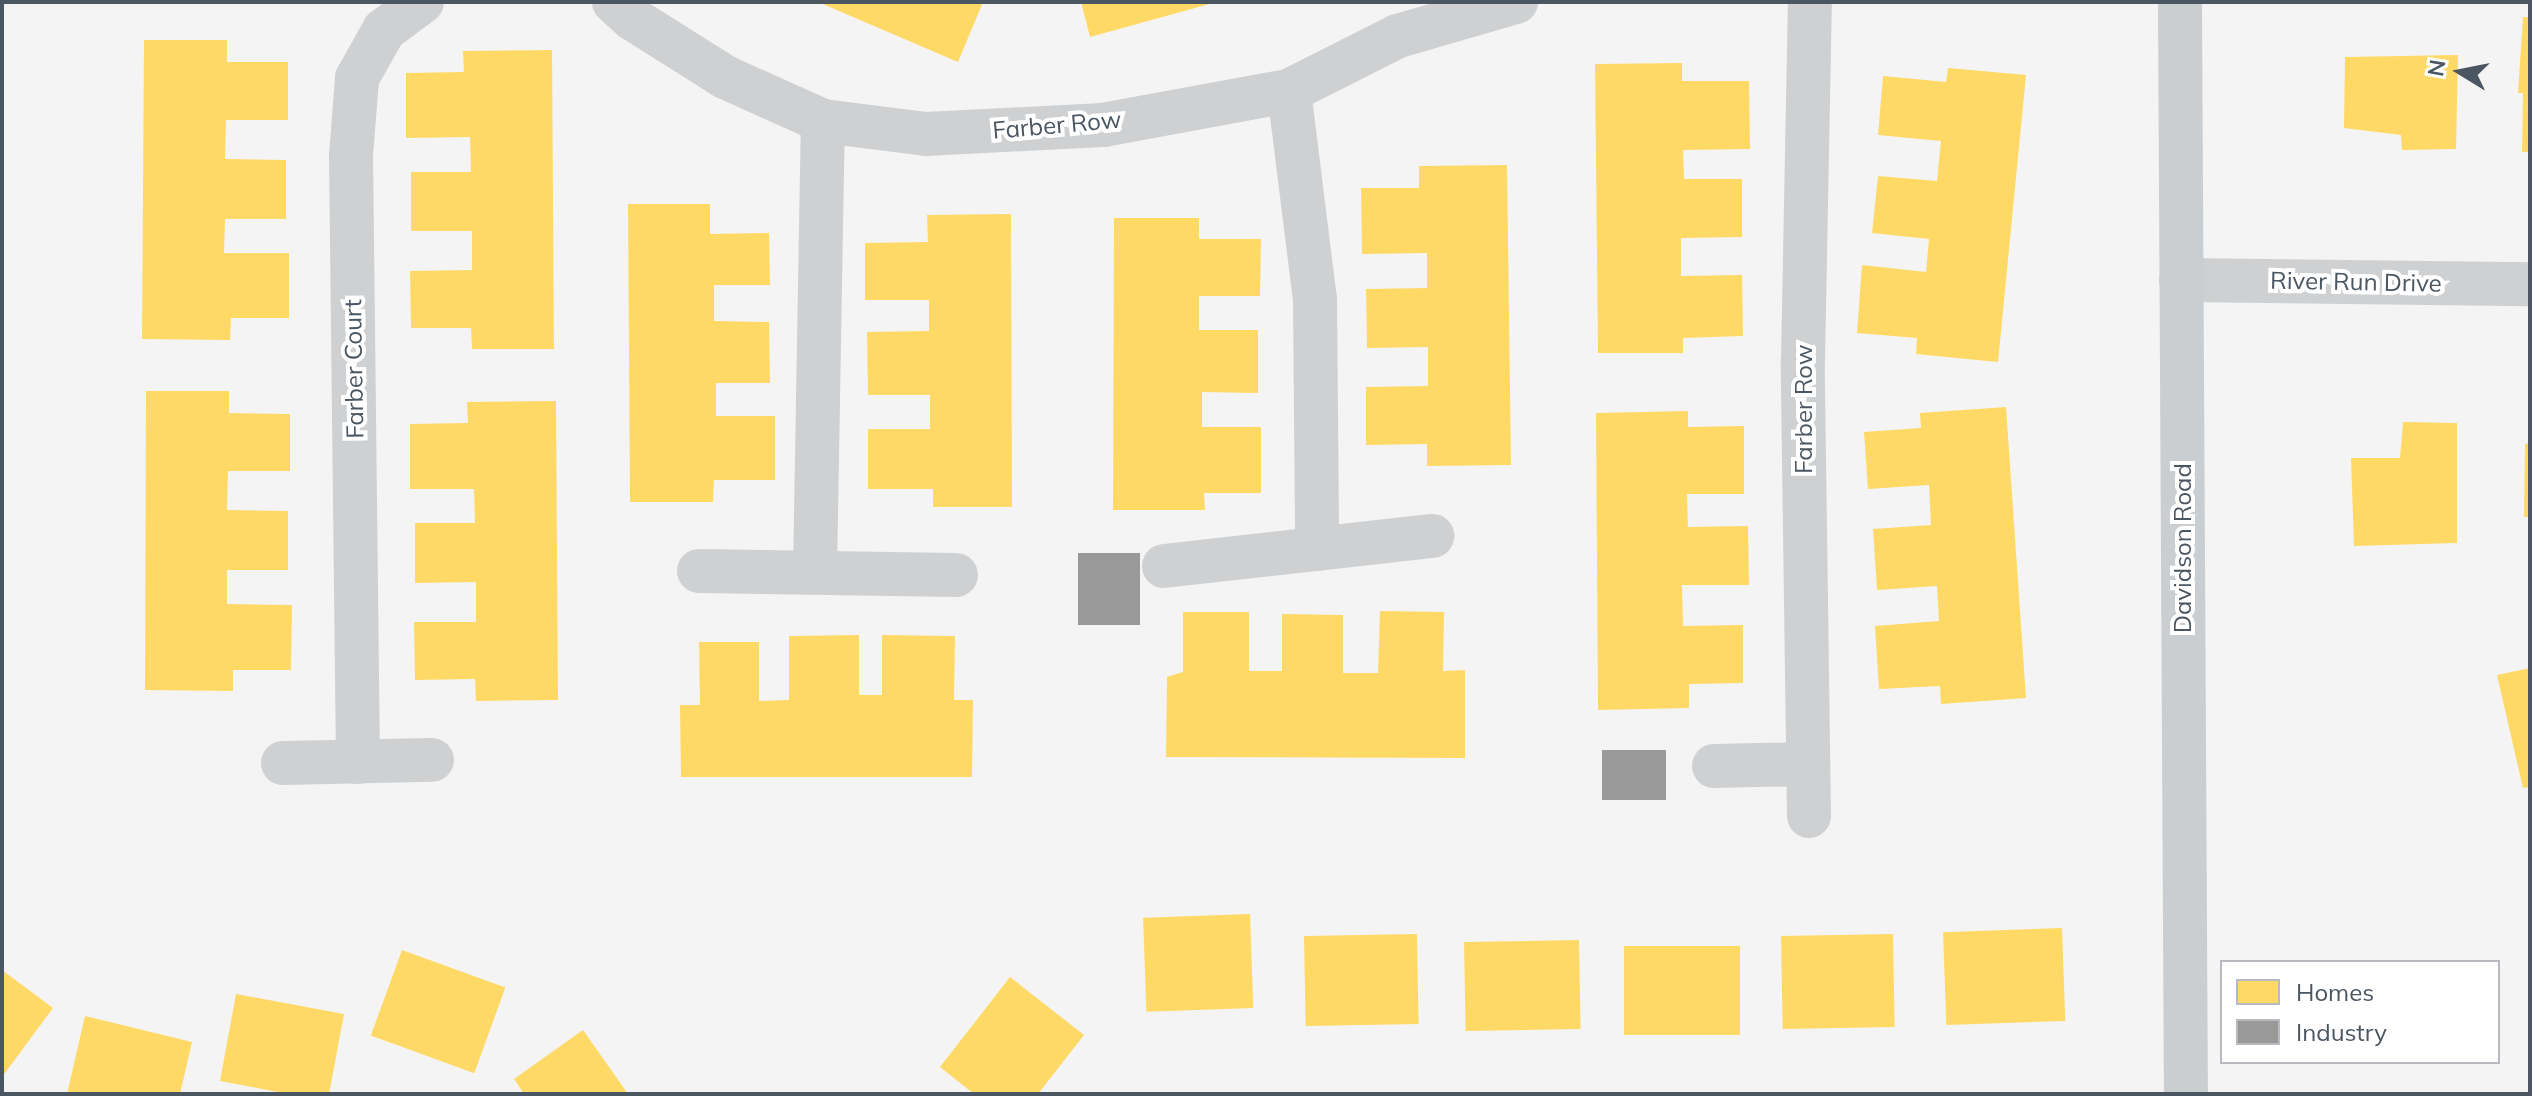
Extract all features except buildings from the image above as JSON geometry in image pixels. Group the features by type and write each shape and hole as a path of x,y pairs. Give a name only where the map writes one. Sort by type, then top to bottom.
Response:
{"main road":[{"name":"Davidson Road","path":"2180,2 2186,1094"}],"street":[{"name":"Farber Court","path":"358,762 351,156 357,78 384,30 422,2"},
{"name":"Farber Row","path":"614,2 633,19 725,77 823,121 926,134 1103,125 1289,91 1398,36 1516,2"},
{"name":"Farber Row","path":"1809,816 1803,361 1810,2"},
{"path":"1289,91 1315,299 1317,549"},
{"path":"815,572 823,121"},
{"name":"River Run Drive","path":"2181,280 2530,284"},
{"path":"1164,566 1432,536"},
{"path":"699,571 956,575"},
{"path":"283,763 432,760"},
{"path":"1714,766 1808,764"}]}
